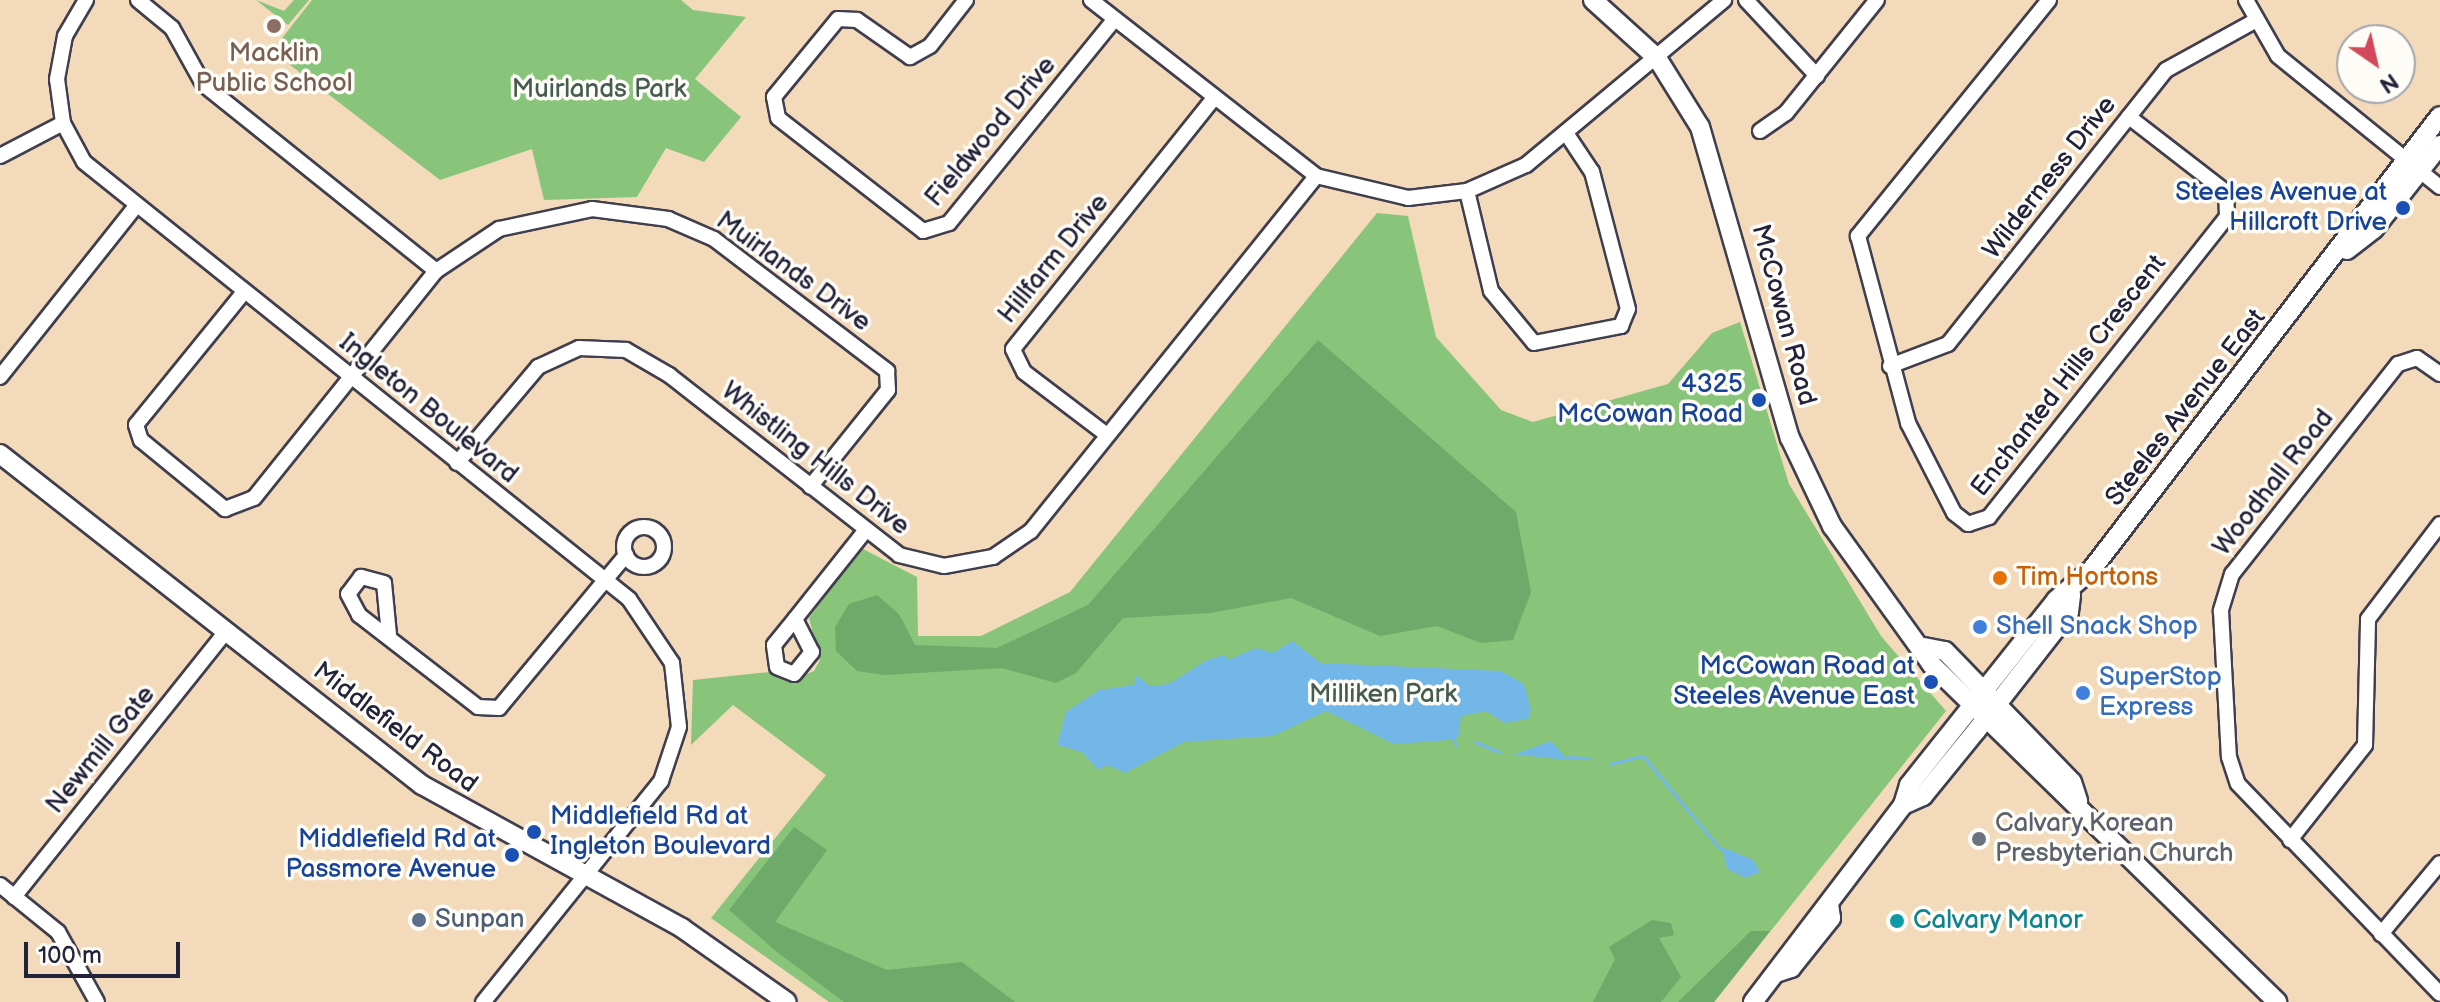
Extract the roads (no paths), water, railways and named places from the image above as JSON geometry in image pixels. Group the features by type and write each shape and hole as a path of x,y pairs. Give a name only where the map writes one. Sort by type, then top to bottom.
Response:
{"main road":[{"name":"McCowan Road","path":"1593,0 1657,58 1700,127 1790,438 1832,526 1924,647 1945,651 1985,705 2072,782 2078,801 2277,1002"},
{"name":"Steeles Avenue East","path":"1753,1002 1776,973 1811,917 1829,904 1903,805 1923,796 2056,600 2071,595 2413,165 2440,116"},
{"name":"Steeles Avenue East","path":"2413,165 2440,145"},
{"name":"Middlefield Road","path":"0,454 434,794 701,939 787,1002"}],"street":[{"name":"Ingleton Boulevard","path":"86,0 58,64 63,123 84,162 135,207 603,578 637,607 665,647 679,727 653,794 483,1002"},
{"path":"138,0 178,35 203,84 436,271"},
{"name":"Fieldwood Drive","path":"966,0 930,46 910,57 857,20 838,19 774,97 778,118 923,231 949,223 1115,19"},
{"path":"1091,0 1316,176 1394,197 1467,191 1505,177 1566,133 1724,0"},
{"path":"1746,0 1817,76"},
{"path":"1760,131 1817,76 1877,0"},
{"name":"Enchanted Hills Crescent","path":"2049,0 1858,236 1890,366 1908,423 1954,513 1968,524 1982,522 2230,209 2226,192 2129,117"},
{"path":"2246,0 2253,22 2286,64 2440,187"},
{"name":"Wilderness Drive","path":"1890,366 1948,344 2176,61 2253,22"},
{"name":"Hillfarm Drive","path":"1107,435 1024,372 1013,349 1214,98"},
{"path":"0,156 63,123"},
{"path":"1467,191 1491,291 1534,343 1621,326 1628,309 1592,172 1566,133"},
{"name":"Whistling Hills Drive","path":"457,463 538,367 563,352 607,347 656,365 865,531 928,564 993,557 1031,531 1316,176"},
{"path":"0,377 135,207"},
{"name":"Muirlands Drive","path":"244,292 136,425 141,440 221,506 232,511 248,505 436,271 499,229 564,211 645,213 714,239 890,378 810,487"},
{"name":"Woodhall Road","path":"2440,374 2417,358 2398,364 2225,588 2232,770 2290,840 2440,994"},
{"path":"2290,840 2365,745 2368,619 2440,524"},
{"path":"795,619 865,531"},
{"path":"389,635 490,711 626,555"},
{"name":"Newmill Gate","path":"14,897 225,633"},
{"path":"2381,934 2440,863"},
{"path":"0,885 78,957 97,1002"}],"water":[{"path":"1292,641 1321,663 1501,671 1524,684 1531,710 1528,719 1504,723 1486,711 1461,716 1459,736 1449,740 1394,744 1326,711 1273,736 1184,742 1125,773 1107,765 1098,770 1082,752 1057,745 1066,712 1099,690 1134,685 1136,675 1150,686 1169,684 1207,660 1225,655 1228,660 1256,648 1273,653"},
{"path":"1551,741 1568,760 1500,753 1518,753"},
{"path":"1722,847 1753,860 1760,872 1745,878 1727,869"}],"waterway":[{"path":"1453,738 1456,745"},
{"path":"1475,742 1500,752"},
{"path":"1610,764 1643,756 1720,849"},
{"path":"1568,757 1590,758"}],"place":[{"name":"Macklin Public School","path":"274,26"},
{"name":"Steeles Avenue at Hillcroft Drive","path":"2403,208"},
{"name":"4325 McCowan Road","path":"1759,400"},
{"name":"Tim Hortons","path":"2000,578"},
{"name":"Shell Snack Shop","path":"1980,627"},
{"name":"McCowan Road at Steeles Avenue East","path":"1931,682"},
{"name":"SuperStop Express","path":"2083,693"},
{"name":"Middlefield Rd at Ingleton Boulevard","path":"534,832"},
{"name":"Calvary Korean Presbyterian Church","path":"1979,839"},
{"name":"Middlefield Rd at Passmore Avenue","path":"512,855"},
{"name":"Sunpan","path":"419,920"},
{"name":"Calvary Manor","path":"1897,921"}],"park label":[{"name":"Muirlands Park","path":"599,90"},
{"name":"Milliken Park","path":"1383,695"}]}
